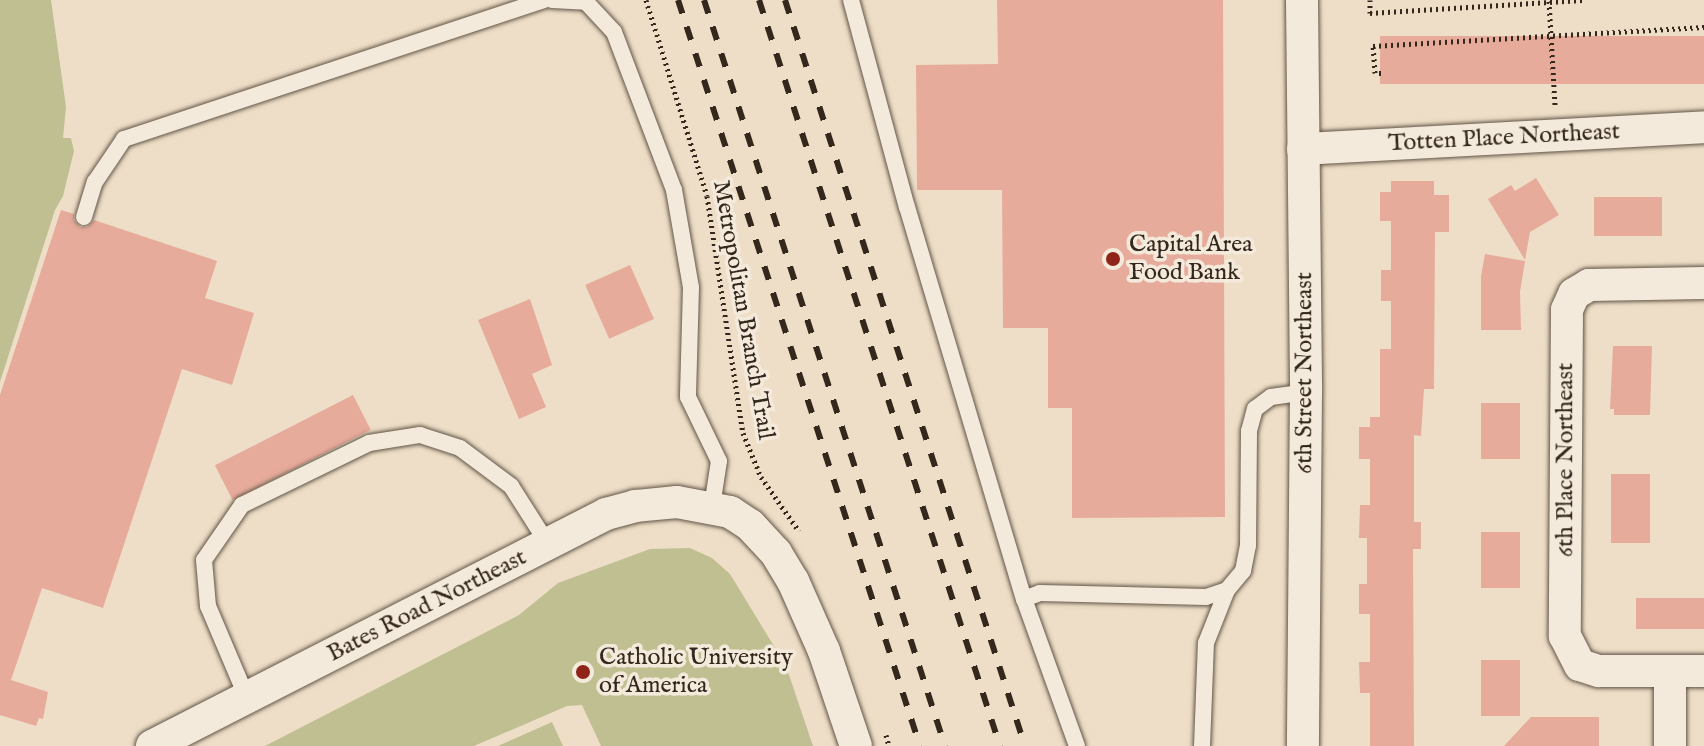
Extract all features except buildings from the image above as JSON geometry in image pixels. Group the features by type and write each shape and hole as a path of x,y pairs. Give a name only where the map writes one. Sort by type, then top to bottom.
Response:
{"street":[{"name":"6th Street Northeast","path":"1302,0 1306,392 1303,746"},
{"name":"Totten Place Northeast","path":"1303,149 1704,127"},
{"name":"6th Place Northeast","path":"1704,283 1589,285 1574,294 1567,310 1565,636 1568,648 1580,665 1599,671 1704,671"},
{"name":"Bates Road Northeast","path":"152,746 548,544 625,508 677,502 712,506"},
{"path":"712,506 750,525 781,560 824,651 856,746"},
{"path":"1670,672 1670,746"}],"lane":[{"path":"84,217 95,182 124,139 544,0"},
{"path":"552,0 586,2 614,32 674,190 691,287 688,397 719,461 712,506"},
{"path":"851,0 907,207 1024,599 1077,746"},
{"path":"1202,746 1206,643 1227,590 1243,571 1248,546 1249,431 1255,409 1271,397 1306,392"},
{"path":"247,698 208,606 204,560 242,505 369,443 420,435 460,448 511,486 548,544"},
{"path":"1024,599 1040,593 1206,597 1227,590"}],"path":[{"name":"Metropolitan Branch Trail","path":"646,0 707,196 743,433 761,477 801,535"},
{"path":"1370,0 1370,13 1583,0"},
{"path":"1550,1 1557,135"},
{"path":"1381,73 1375,73 1373,46 1704,27"},
{"path":"881,721 889,746"}],"green space":[{"path":"0,0 51,0 66,107 63,138 71,138 74,151 63,196 55,210 0,382"},
{"name":"Catholic University of America","path":"690,548 712,558 730,574 786,666 813,746 601,746 582,705 567,706 474,746 265,746 519,615 558,583 650,549"},
{"path":"552,722 563,746 498,746"}],"railway":[{"path":"678,0 920,746"},
{"path":"704,0 945,746"},
{"path":"759,0 1000,746"},
{"path":"785,0 1025,746"}],"place":[{"name":"Capital Area Food Bank","path":"1113,259"},
{"name":"Catholic University of America","path":"583,672"}]}
